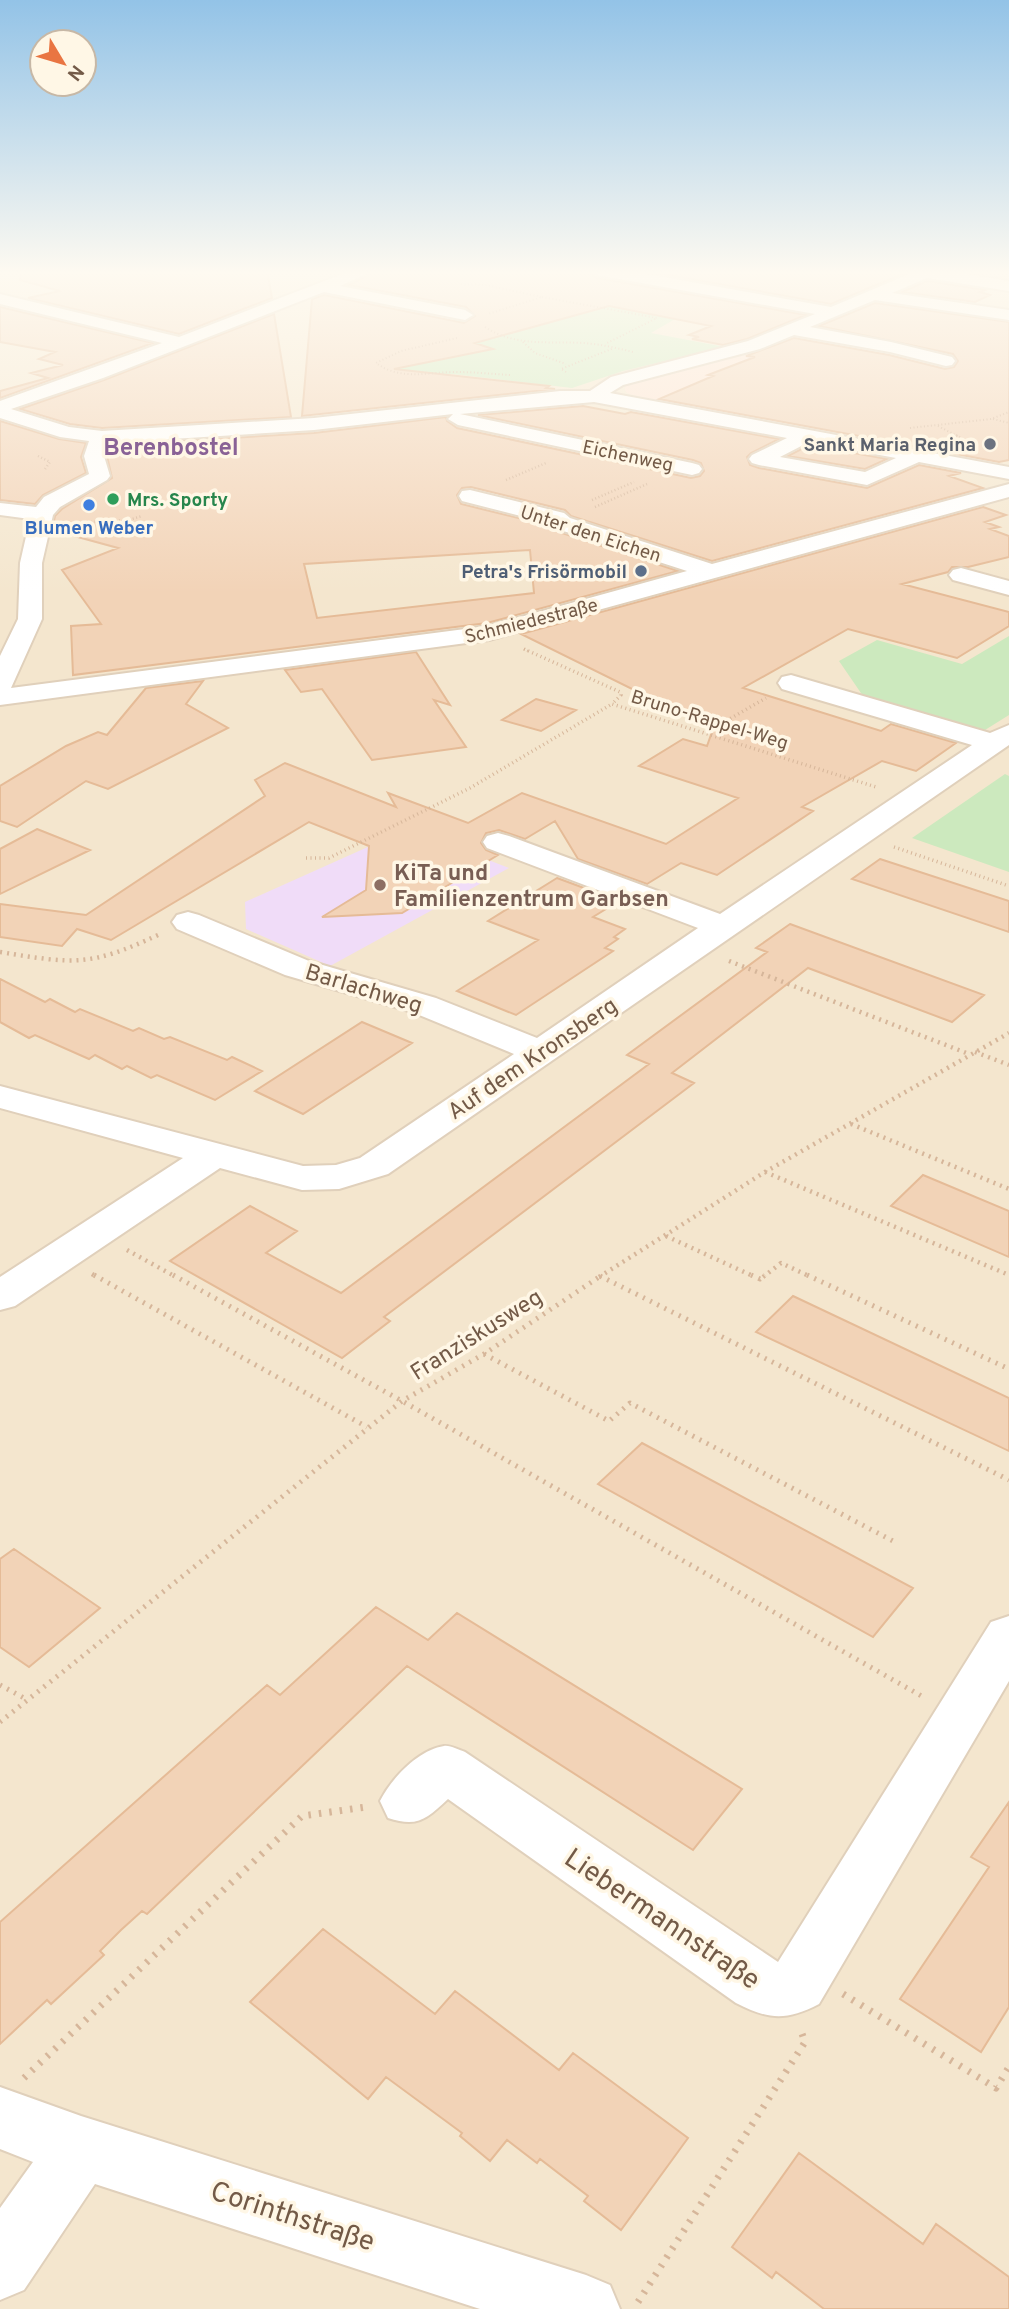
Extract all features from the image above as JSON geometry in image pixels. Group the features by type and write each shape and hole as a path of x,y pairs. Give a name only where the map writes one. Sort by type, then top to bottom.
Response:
{"street":[{"path":"0,409 87,378"},
{"path":"0,409 67,433 102,437 294,425 570,396 601,391 635,378"},
{"path":"601,391 684,412 1009,473"},
{"name":"Eichenweg","path":"443,410 457,418 692,469"},
{"path":"808,435 759,459 867,479 918,456"},
{"path":"0,684 30,619 31,563 41,520 60,496 100,476 93,458 94,449 102,437"},
{"name":"Schmiedestraße","path":"0,697 489,633 1009,490"},
{"name":"Unter den Eichen","path":"470,496 555,518 562,523 712,572"},
{"path":"0,509 41,520"},
{"path":"961,576 1009,587"},
{"path":"790,683 1002,738"},
{"name":"Auf dem Kronsberg","path":"0,1097 302,1178 339,1177 374,1166 722,926 1002,738"},
{"path":"498,842 722,926"},
{"name":"Barlachweg","path":"188,922 297,968 424,1005 541,1052"},
{"path":"0,1296 214,1156"},
{"path":"795,1982 1009,1636"},
{"name":"Liebermannstraße","path":"408,1801 446,1768 770,1991 795,1982"},
{"name":"Corinthstraße","path":"10,2099 80,2148 586,2309"},
{"path":"0,2266 80,2148"}],"path":[{"path":"578,378 601,391"},
{"path":"909,428 992,419 1009,412"},
{"path":"992,419 1009,423"},
{"path":"38,456 50,462 45,468"},
{"path":"41,520 129,520 142,516"},
{"name":"Bruno-Rappel-Weg","path":"489,633 620,692 621,695 612,704 910,798"},
{"path":"707,732 790,683"},
{"path":"306,858 329,858 470,789 612,704"},
{"path":"857,835 1009,886"},
{"path":"0,952 69,963 86,962 104,958 188,922"},
{"path":"693,947 1009,1065"},
{"name":"Franziskusweg","path":"0,1721 402,1401 484,1354 600,1276 765,1172 1009,1033"},
{"path":"850,1123 1009,1189"},
{"path":"765,1172 1009,1275"},
{"path":"96,1234 402,1401 886,1676"},
{"path":"666,1236 760,1279 781,1263 1009,1368"},
{"path":"61,1257 367,1427"},
{"path":"600,1276 1009,1480"},
{"path":"484,1354 609,1421 630,1403 893,1541"},
{"path":"0,1685 26,1699"},
{"path":"10,2099 302,1816 408,1801"},
{"path":"795,1982 996,2088 1009,2067"},
{"path":"633,2309 805,2042 795,1982"}],"shaded area":[{"path":"0,378 1009,378 1009,2309 0,2309"},
{"path":"647,378 800,378 714,412 638,397 625,390 625,387"},
{"name":"KiTa und Familienzentrum Garbsen","path":"408,829 509,868 330,966 246,929 245,902"}],"green space":[{"path":"401,378 429,378 415,380"},
{"path":"484,378 603,378 572,388"},
{"path":"1009,636 1009,715 985,730 863,696 839,661 877,640 962,664"},
{"path":"1005,774 1009,776 1009,872 912,838"}],"building":[{"path":"56,378 0,398 0,391"},
{"path":"110,378 285,378 291,417 102,428 70,424 20,409"},
{"path":"305,378 474,378 549,386 546,388 555,389 302,416"},
{"path":"709,378 1009,378 1009,460 999,462 659,399"},
{"path":"583,406 625,414 631,412 779,439 747,457 750,465 759,468 867,488 919,465 961,473 949,476 983,488 712,561 571,516 565,510 471,487 462,488 457,495 461,504 547,525 553,530 678,571 487,623 73,675 71,626 101,624 62,570 118,548 52,530 55,516 62,509 112,478 107,456 110,445 314,433 446,417 447,421 457,428 691,478 700,476 704,471 701,463 693,460 478,415","holes":["530,550 534,593 317,618 304,564"]},
{"path":"0,421 59,439 86,443 81,457 86,473 43,495 35,504 0,500"},
{"path":"809,445 887,459 865,469 788,456"},
{"path":"983,507 1006,515 985,522 999,527 990,529 1009,536 1009,557 968,567 952,567 948,572 902,584 1009,612 1009,626 957,658 848,629 743,688 881,731 891,724 956,743 916,771 882,761 802,807 813,811 717,875 681,863 647,884 578,859 555,821 525,839 499,830 486,833 481,843 486,850 498,855 402,913 322,917 366,890 369,846 309,822 111,940 77,929 62,946 0,937 0,904 86,915 265,796 255,780 285,763 396,807 388,793 468,823 522,793 666,844 738,798 639,766 683,739 707,746 713,729 521,634"},
{"path":"416,652 450,705 434,700 466,747 372,760 322,689 301,692 285,670"},
{"path":"203,681 186,704 228,728 108,789 86,781 17,827 0,821 0,786 66,746 98,732 107,735 146,688"},
{"path":"536,699 576,710 541,731 502,720"},
{"path":"37,829 90,850 0,894 0,849"},
{"path":"880,859 1009,901 1009,932 852,879"},
{"path":"557,878 619,901 593,917 625,929 614,937 618,939 605,948 613,951 516,1015 457,991 538,940 488,921"},
{"path":"790,924 984,995 952,1022 808,968 672,1073 694,1083 384,1317 390,1321 342,1358 170,1261 250,1206 297,1231 266,1253 341,1293 649,1064 627,1055 767,952 756,948"},
{"path":"0,979 45,1002 50,999 75,1012 80,1009 133,1031 139,1028 164,1039 170,1037 227,1060 232,1057 262,1071 215,1100 157,1075 151,1078 127,1066 122,1069 95,1055 89,1059 35,1035 29,1038 0,1022"},
{"path":"362,1022 412,1043 303,1114 255,1091"},
{"path":"923,1175 1009,1211 1009,1257 891,1206"},
{"path":"793,1296 1009,1398 1009,1451 756,1332"},
{"path":"642,1443 913,1588 873,1637 598,1484"},
{"path":"14,1549 100,1608 29,1667 0,1647 0,1559"},
{"path":"376,1607 428,1640 457,1613 742,1789 693,1850 407,1666 147,1914 142,1911 121,1930 100,1951 104,1955 51,2004 47,2000 0,2044 0,1922 267,1685 280,1695"},
{"path":"1009,1802 1009,2007 981,2052 900,1999 989,1867 971,1857"},
{"path":"323,1929 435,2014 455,1991 559,2070 573,2053 688,2138 621,2230 584,2201 588,2196 540,2159 537,2163 507,2140 490,2161 460,2136 462,2133 386,2077 368,2099 250,2002"},
{"path":"799,2153 923,2244 936,2224 1009,2277 1009,2309 824,2309 776,2272 772,2278 732,2247"}],"place":[{"name":"Sankt Maria Regina","path":"990,444"},
{"name":"Mrs. Sporty","path":"113,499"},
{"name":"Blumen Weber","path":"89,505"},
{"name":"Petra's Frisörmobil","path":"641,571"},
{"name":"KiTa und Familienzentrum Garbsen","path":"380,885"}],"district":[{"name":"Berenbostel","path":"171,447"}]}
